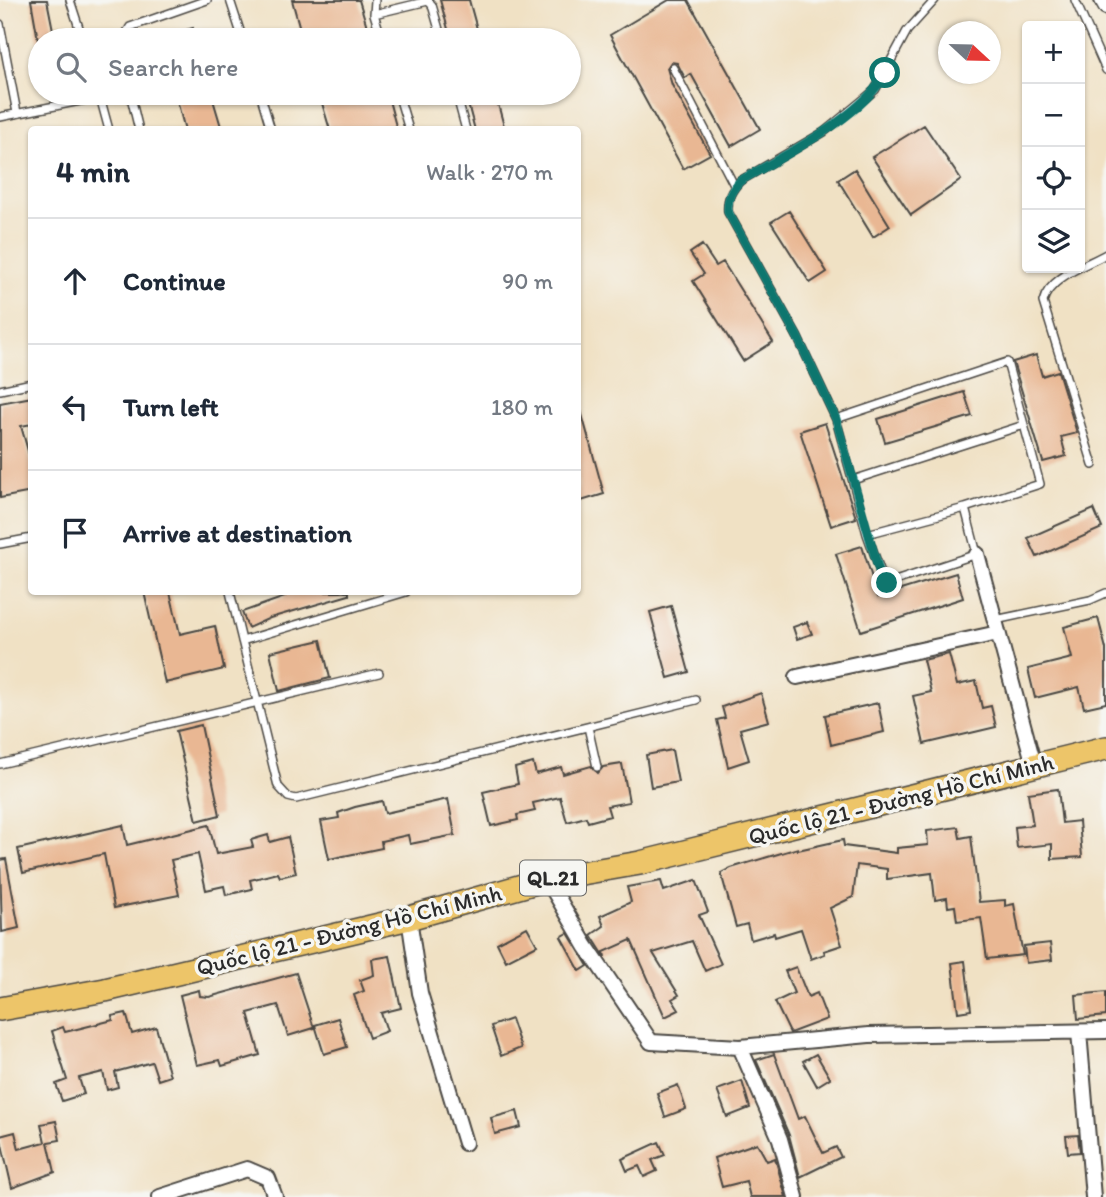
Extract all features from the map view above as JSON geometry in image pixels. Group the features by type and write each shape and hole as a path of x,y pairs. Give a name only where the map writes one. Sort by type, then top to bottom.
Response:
{"highway":[{"name":"Quốc lộ 21 - Đường Hồ Chí Minh","path":"0,1009 105,990 410,918 547,879 640,863 1106,748"}],"street":[{"path":"1102,0 1106,8"},
{"path":"977,554 1034,765"},
{"path":"797,677 997,626"},
{"path":"547,879 586,946 651,1042 740,1047 869,1035 1106,1031"},
{"path":"410,918 420,993 466,1143"},
{"path":"1079,1032 1093,1197"},
{"path":"740,1047 780,1139 796,1197"},
{"path":"160,1197 247,1169 268,1178 275,1197"}],"lane":[{"path":"70,0 79,28"},
{"path":"129,28 207,0"},
{"path":"230,0 239,28"},
{"path":"375,0 374,14 378,28"},
{"path":"935,0 907,31 876,90 824,132 735,187 727,202 728,212 797,336 836,419 881,578 887,583 977,554 965,508"},
{"path":"1075,0 1106,70"},
{"path":"374,14 428,1 432,5 439,28"},
{"path":"0,24 17,113"},
{"path":"673,68 735,187"},
{"path":"0,117 53,105"},
{"path":"102,105 108,126"},
{"path":"133,105 138,126"},
{"path":"264,105 270,126"},
{"path":"402,105 408,126"},
{"path":"459,105 465,126"},
{"path":"1093,464 1043,302 1046,290 1054,283 1106,254"},
{"path":"836,419 1007,362 1040,484 965,508 867,534"},
{"path":"0,390 28,384"},
{"path":"853,481 1024,425"},
{"path":"0,544 28,539"},
{"path":"997,626 1106,593"},
{"path":"231,595 278,786 288,797 296,799 696,700"},
{"path":"242,641 396,595"},
{"path":"0,764 259,704 379,673"},
{"path":"588,727 597,767"}],"building":[{"path":"31,0 47,0 53,28 36,28"},
{"path":"292,0 359,0 367,28 300,28"},
{"path":"440,0 469,0 477,28 448,28"},
{"path":"669,0 688,0 760,129 731,146 691,74 685,78 677,63 671,62 667,68 672,85 710,154 683,169 610,35"},
{"path":"178,105 215,105 221,126 184,126"},
{"path":"323,105 390,105 396,126 329,126"},
{"path":"468,105 498,105 504,126 474,126"},
{"path":"924,125 961,180 911,215 872,157"},
{"path":"855,169 890,226 873,237 838,180"},
{"path":"789,211 827,272 810,283 771,222"},
{"path":"702,245 716,266 723,262 773,342 743,361 693,281 704,274 690,253"},
{"path":"1036,355 1042,376 1058,371 1077,433 1061,437 1066,456 1043,462 1013,362"},
{"path":"964,392 972,416 885,442 878,419"},
{"path":"28,398 28,425 21,426 28,451 28,493 0,498 0,403"},
{"path":"581,411 604,494 581,501"},
{"path":"825,423 856,518 831,526 800,431"},
{"path":"1094,509 1102,528 1037,557 1028,538"},
{"path":"862,546 878,597 956,573 963,598 861,631 836,554"},
{"path":"145,595 171,595 180,634 215,626 224,669 165,683"},
{"path":"284,595 349,595 270,618 248,628 242,612 285,597"},
{"path":"671,606 689,672 668,678 650,612"},
{"path":"1098,618 1106,649 1106,703 1084,708 1079,687 1035,698 1028,669 1072,658 1064,627"},
{"path":"807,622 812,634 797,639 793,627"},
{"path":"321,640 330,678 279,691 270,652"},
{"path":"949,654 957,685 976,681 982,708 991,706 996,727 924,744 913,696 931,692 923,660"},
{"path":"761,693 769,721 740,729 749,760 728,767 717,720 725,718 722,707"},
{"path":"878,703 884,732 831,745 825,715"},
{"path":"201,725 220,815 197,821 176,731"},
{"path":"672,750 678,782 651,787 646,755"},
{"path":"533,763 536,774 561,767 563,774 591,766 598,773 603,767 622,764 629,802 607,806 610,816 588,822 586,817 567,822 560,797 533,803 535,811 517,815 518,820 491,826 483,792 518,784 515,768"},
{"path":"1058,789 1062,823 1079,821 1082,857 1052,859 1052,844 1017,848 1015,827 1033,825 1028,793"},
{"path":"448,799 455,835 410,844 408,835 381,841 382,848 329,859 321,821 339,818 338,813 382,801 385,813"},
{"path":"123,825 127,845 209,825 216,854 253,847 251,840 268,835 270,842 288,837 296,873 280,877 278,873 250,880 252,889 226,895 224,886 206,890 198,854 171,860 179,895 114,908 104,854 23,873 18,849"},
{"path":"958,827 960,838 971,836 979,902 1005,900 1005,906 1014,904 1023,955 987,959 981,918 957,921 955,906 948,907 947,898 935,900 932,873 887,879 887,869 857,865 853,897 830,908 842,945 824,951 825,954 811,959 801,929 775,937 774,933 751,940 747,924 736,927 721,873 731,868 798,848 843,840 844,846 897,853 897,848 928,845 927,831"},
{"path":"6,859 19,928 2,932 0,860"},
{"path":"696,880 708,912 699,915 721,964 705,971 692,941 653,953 679,995 672,999 679,1010 665,1017 631,940 604,952 605,957 591,935 604,926 600,916 631,902 627,887 661,881 664,891"},
{"path":"527,927 537,945 506,961 497,943"},
{"path":"568,933 588,966 580,971 561,937"},
{"path":"1050,943 1052,960 1026,963 1024,946"},
{"path":"390,956 401,1008 381,1013 387,1031 369,1038 354,995 364,991 360,980 374,975 372,959"},
{"path":"965,961 971,1010 958,1012 952,963"},
{"path":"796,967 808,997 817,993 827,1019 790,1033 775,1002 794,993 785,971"},
{"path":"296,973 314,1028 288,1036 278,1005 248,1013 260,1055 222,1066 220,1060 197,1065 180,995 199,990 200,996 209,997"},
{"path":"1106,992 1106,1016 1078,1019 1076,995"},
{"path":"126,1013 132,1034 156,1027 170,1076 158,1080 152,1062 115,1072 118,1087 107,1090 103,1072 79,1078 84,1094 62,1101 56,1084 67,1080 52,1031 63,1027 65,1032 113,1020 112,1016"},
{"path":"338,1018 347,1047 324,1054 315,1025"},
{"path":"511,1019 521,1048 501,1056 491,1026"},
{"path":"774,1054 798,1119 805,1116 823,1153 836,1147 841,1157 800,1177 789,1135 756,1060"},
{"path":"816,1054 830,1078 817,1086 803,1061"},
{"path":"742,1081 750,1108 727,1117 717,1090"},
{"path":"678,1085 686,1109 665,1117 657,1093"},
{"path":"517,1111 521,1127 495,1134 491,1118"},
{"path":"56,1121 60,1140 48,1142 55,1172 12,1188 0,1136 15,1132 19,1149 45,1142 41,1124"},
{"path":"1078,1135 1080,1152 1068,1153 1066,1136"},
{"path":"659,1142 665,1155 652,1160 657,1171 644,1177 639,1166 627,1171 622,1159"},
{"path":"757,1143 767,1161 775,1158 786,1197 750,1197 746,1181 722,1187 714,1158"}],"route":[{"path":"885,73 876,90 824,132 740,181 730,191 727,202 728,212 797,336 836,419 867,534 881,578 887,583"}]}
